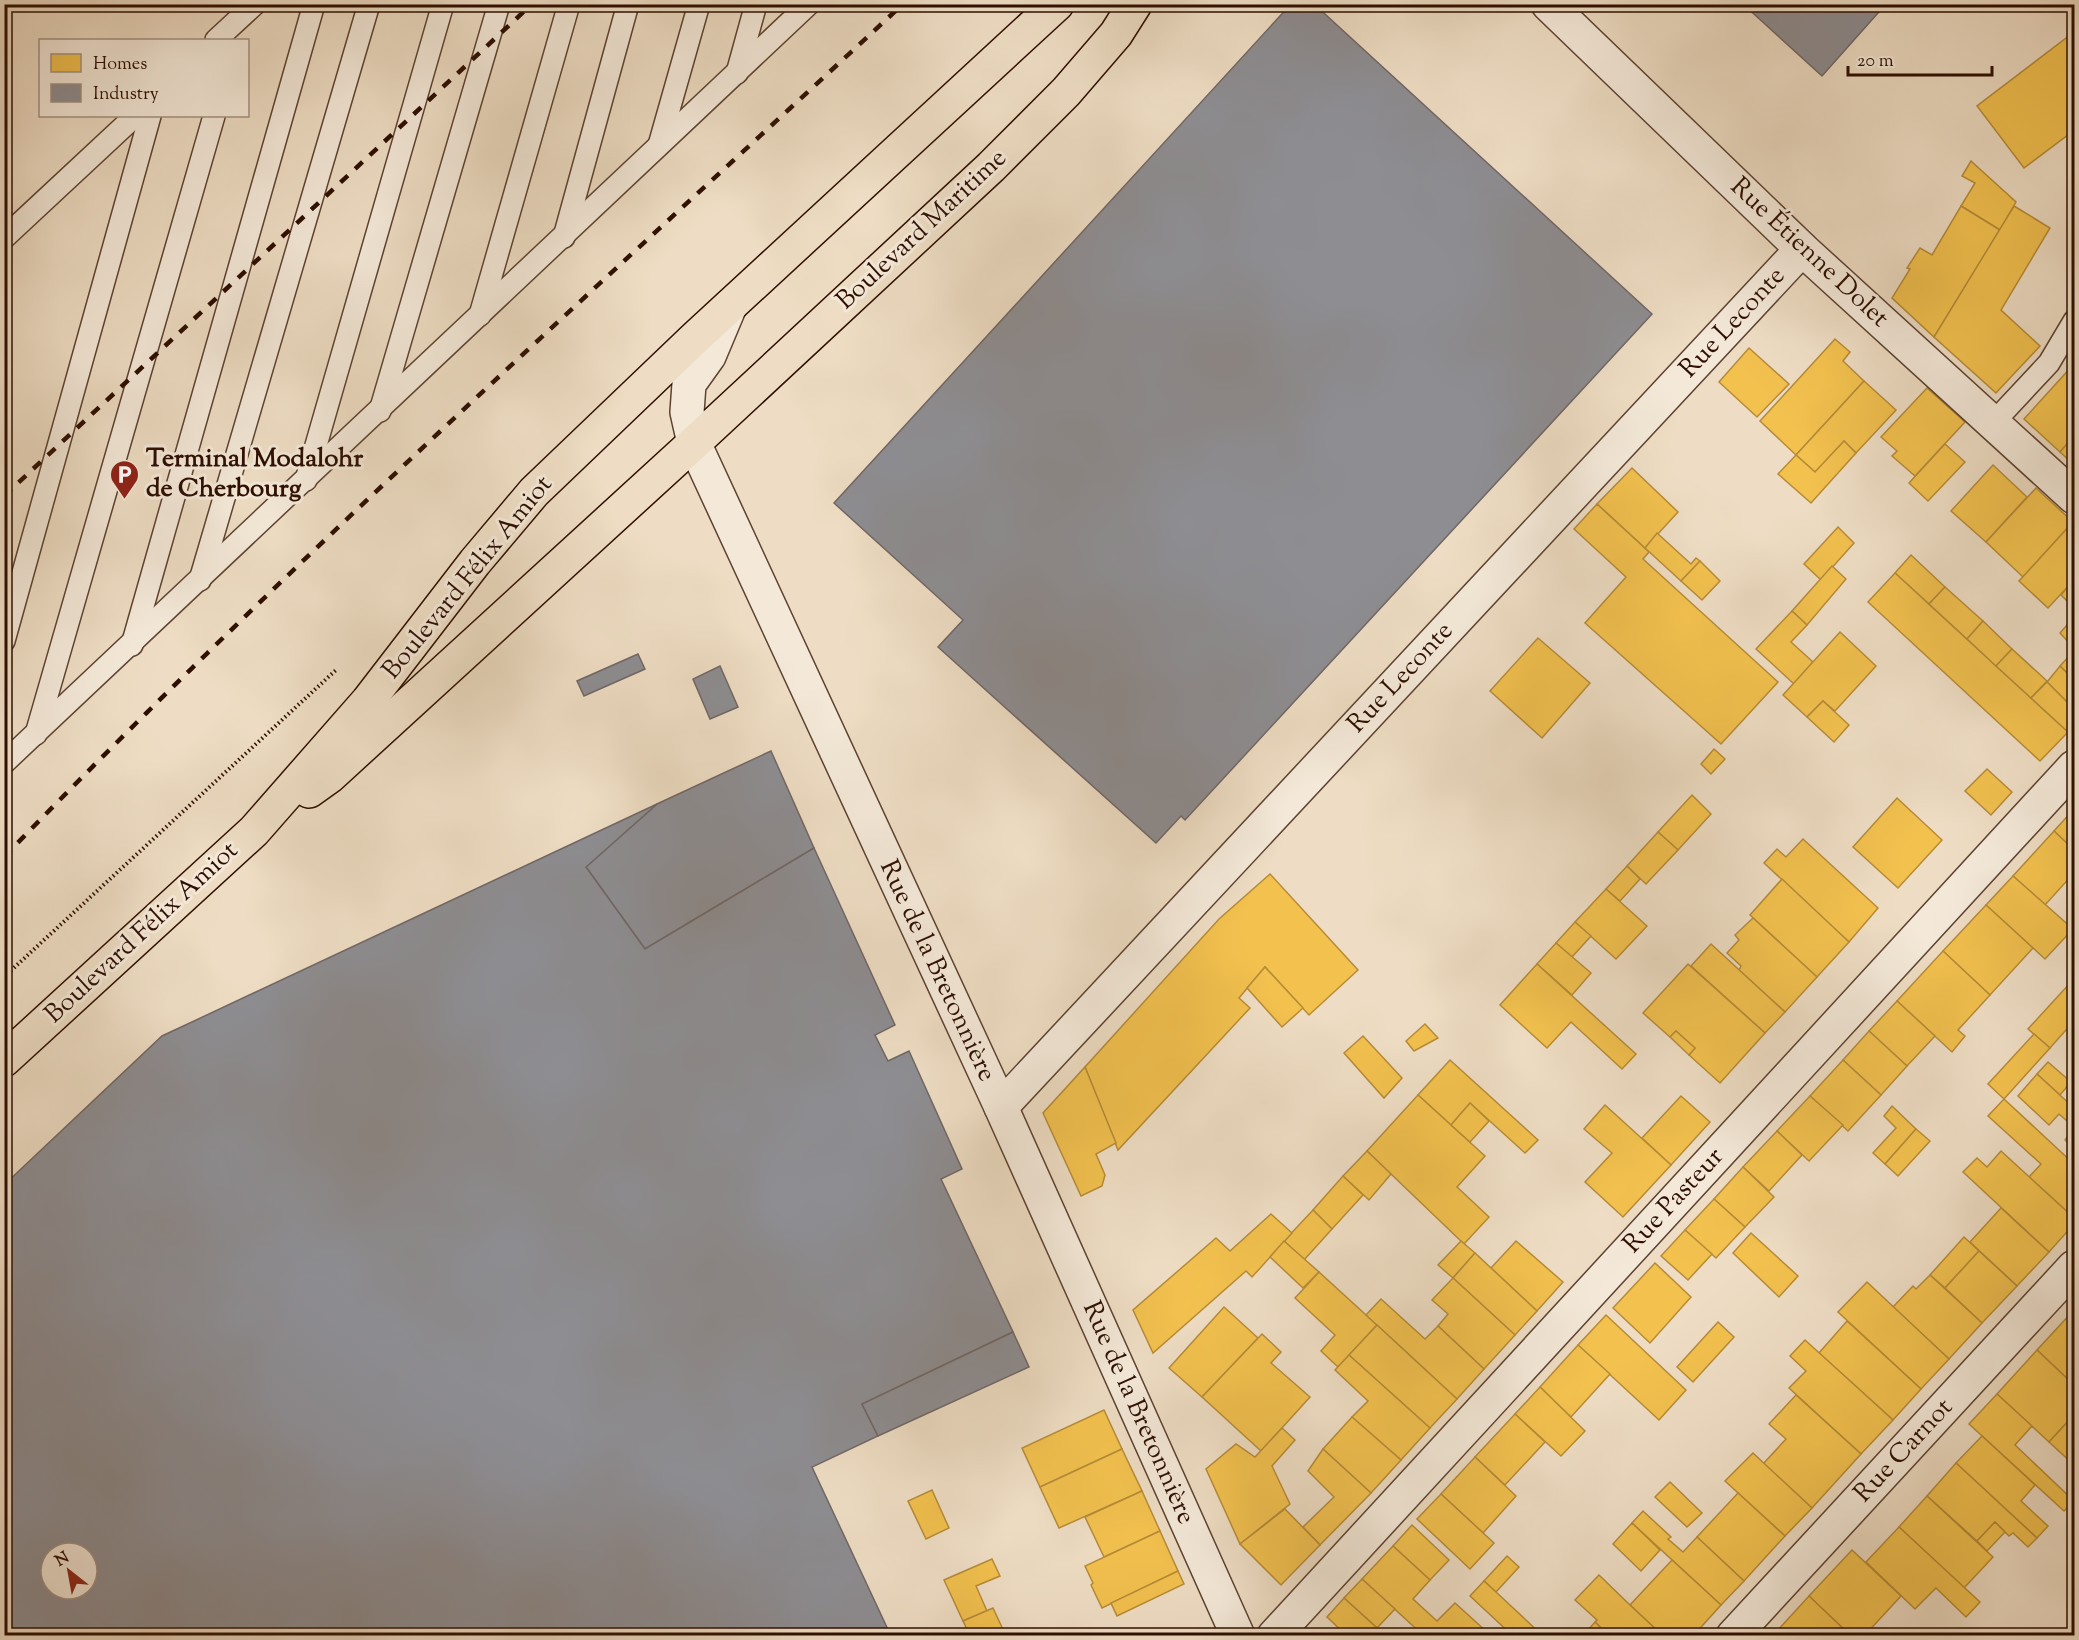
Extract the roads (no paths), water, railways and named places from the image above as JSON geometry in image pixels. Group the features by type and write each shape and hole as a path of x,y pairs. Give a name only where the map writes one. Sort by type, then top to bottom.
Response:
{"main road":[{"path":"730,306 1057,4"},
{"name":"Boulevard Maritime","path":"694,443 991,167 1066,92 1116,34 1135,4"},
{"name":"Boulevard Félix Amiot","path":"4,1060 254,831 368,701 475,562 534,492 730,306"},
{"name":"Boulevard Félix Amiot","path":"254,831 330,776 694,443"}],"street":[{"name":"Rue Étienne Dolet","path":"1548,4 1802,249 2074,497"},
{"name":"Rue Leconte","path":"1001,1107 1802,249"},
{"name":"Rue de la Bretonnière","path":"730,306 709,356 689,384 687,412 694,443 1001,1107 1238,1635"},
{"name":"Rue Pasteur","path":"1274,1635 2074,767"},
{"name":"Rue Carnot","path":"1733,1635 2074,1267"}],"lane":[{"path":"132,645 314,4"},
{"path":"200,580 369,4"},
{"path":"306,480 443,4"},
{"path":"380,411 499,4"},
{"path":"480,315 568,4"},
{"path":"563,237 628,4"},
{"path":"658,146 699,4"},
{"path":"736,74 756,4"},
{"path":"4,763 132,645 809,4"},
{"path":"217,39 249,10"},
{"path":"236,39 249,10"},
{"path":"4,238 134,117"},
{"path":"4,641 150,117"},
{"path":"36,735 214,117"},
{"path":"1993,423 2049,363 2074,321"}],"railway":[{"path":"4,496 532,4"},
{"path":"4,857 223,638 335,531 903,4"}],"place":[{"name":"Terminal Modalohr de Cherbourg","path":"125,500"}]}
